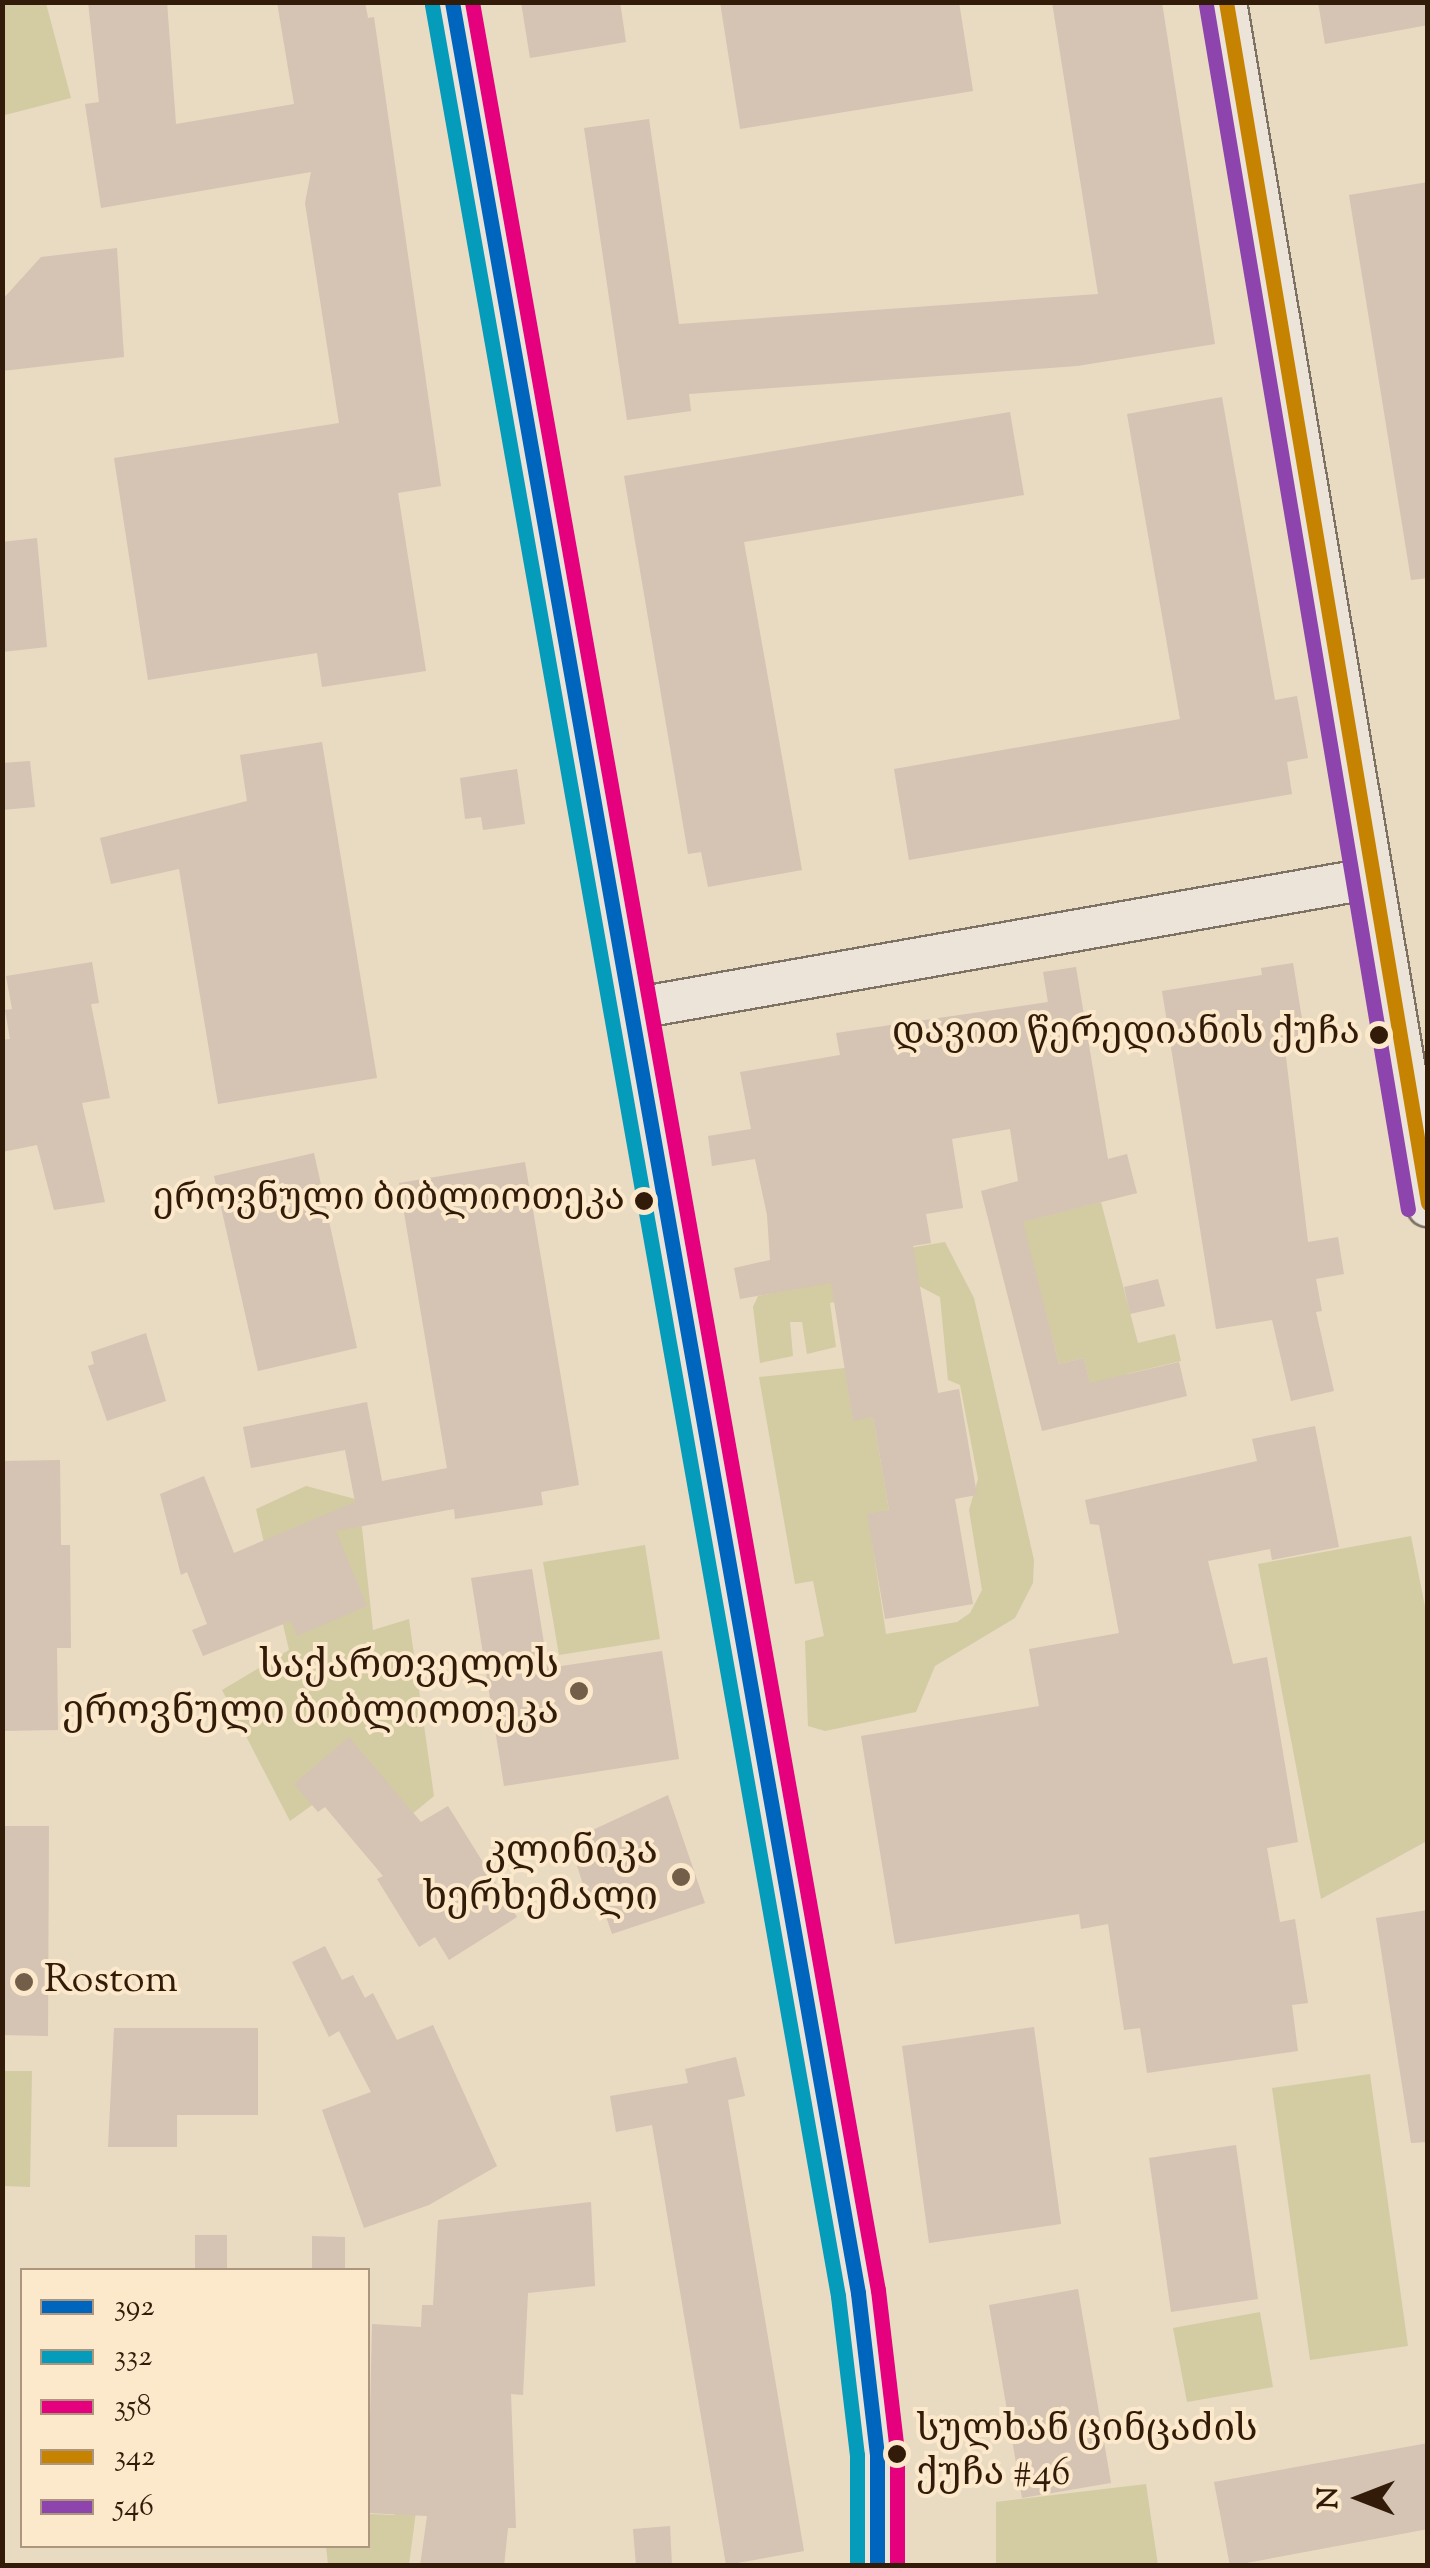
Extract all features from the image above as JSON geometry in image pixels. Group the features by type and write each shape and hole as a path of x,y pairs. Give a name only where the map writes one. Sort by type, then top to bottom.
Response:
{"main road":[{"path":"452,2 858,2293 876,2454 876,2566"},
{"path":"1226,2 1428,1206"},
{"path":"632,1009 1373,878"}],"shaded area":[{"path":"2,3 46,3 71,98 5,115"},
{"path":"1101,1202 1138,1343 1175,1334 1181,1361 1127,1374 1134,1408 1098,1417 1084,1358 1059,1364 1022,1222"},
{"path":"945,1242 974,1298 1034,1560 1033,1583 1015,1618 935,1666 916,1712 825,1731 808,1726 805,1641 824,1636 813,1581 795,1584 759,1377 845,1368 853,1420 873,1417 889,1510 868,1515 886,1634 957,1622 970,1613 982,1590 969,1510 978,1479 960,1385 948,1380 940,1297 917,1285 830,1303 836,1347 807,1354 802,1322 790,1322 793,1356 760,1363 753,1307 758,1296 805,1287 801,1266"},
{"path":"306,1486 359,1500 373,1630 409,1619 434,1796 411,1815 368,1765 290,1821 222,1690 289,1650 256,1509"},
{"path":"1411,1536 1427,1617 1427,1841 1321,1899 1258,1564"},
{"path":"645,1545 660,1639 559,1655 543,1562"},
{"path":"3,2071 32,2071 30,2187 3,2186"},
{"path":"1370,2074 1408,2346 1310,2360 1272,2088"},
{"path":"1260,2312 1273,2387 1187,2402 1173,2328"},
{"path":"417,2361 427,2427 409,2565 328,2565 326,2548 370,2548 370,2514 395,2515"},
{"path":"1146,2484 1158,2565 996,2565 996,2502"}],"building":[{"path":"88,2 167,2 176,124 294,104 277,2 365,2 368,18 374,17 441,486 398,493 426,671 322,687 317,653 148,680 114,458 339,423 305,203 311,172 101,208 85,104 99,102"},
{"path":"521,2 620,2 626,42 530,58"},
{"path":"720,2 959,2 973,91 740,129"},
{"path":"1052,2 1162,2 1215,344 1077,366 689,394 691,411 627,420 584,128 649,119 679,324 1098,294"},
{"path":"1318,2 1428,2 1428,25 1325,44"},
{"path":"1428,182 1428,578 1411,580 1349,195"},
{"path":"117,248 124,357 2,371 2,300 41,257"},
{"path":"1222,397 1275,700 1297,696 1308,758 1287,762 1292,794 909,860 894,769 1180,719 1127,414"},
{"path":"1010,412 1024,495 744,542 802,870 708,887 701,852 688,854 624,476"},
{"path":"37,538 47,647 2,652 2,542"},
{"path":"322,742 377,1078 218,1104 179,869 111,884 100,838 247,801 240,755"},
{"path":"30,761 35,807 2,810 2,763"},
{"path":"517,769 525,824 483,830 481,817 465,819 460,778"},
{"path":"92,962 99,1003 91,1004 110,1098 82,1103 105,1202 54,1210 37,1145 2,1152 2,1040 10,1039 5,1010 12,1009 6,976"},
{"path":"1293,963 1305,1037 1284,1040 1308,1242 1338,1237 1344,1274 1316,1279 1322,1311 1316,1312 1334,1391 1291,1401 1272,1320 1216,1329 1162,991 1262,975 1261,968"},
{"path":"1076,967 1108,1159 1127,1154 1137,1193 1023,1222 1059,1364 1084,1358 1090,1383 1179,1362 1187,1396 1042,1431 981,1191 1018,1181 1010,1129 952,1139 963,1208 926,1214 931,1243 913,1246 938,1393 959,1389 977,1495 955,1499 973,1604 885,1619 867,1514 889,1510 873,1417 853,1421 831,1283 740,1299 734,1268 770,1260 767,1215 755,1159 712,1166 708,1136 751,1129 740,1072 840,1055 836,1033 1048,1002 1043,972"},
{"path":"314,1153 357,1348 258,1371 214,1176"},
{"path":"525,1162 579,1485 541,1492 543,1505 455,1519 454,1509 336,1531 367,1606 297,1636 291,1621 203,1656 192,1630 207,1624 187,1572 181,1575 160,1494 204,1476 234,1553 355,1502 345,1450 251,1468 243,1427 367,1402 382,1481 447,1468 399,1183"},
{"path":"1158,1279 1165,1306 1130,1314 1124,1287"},
{"path":"146,1333 166,1401 107,1421 88,1366 94,1364 91,1352"},
{"path":"1315,1426 1339,1547 1272,1560 1270,1549 1208,1561 1233,1664 1267,1657 1298,1842 1267,1848 1280,1922 1295,1919 1308,2003 1292,2005 1298,2051 1147,2073 1140,2028 1124,2030 1108,1924 1081,1929 1079,1914 895,1944 861,1736 1039,1706 1029,1649 1119,1633 1099,1525 1090,1524 1085,1500 1257,1461 1252,1439"},
{"path":"60,1460 61,1545 70,1545 71,1648 57,1648 58,1730 2,1731 2,1461"},
{"name":"საქართველოს ეროვნული ბიბლიოთეკა","path":"532,1569 548,1668 662,1651 679,1759 504,1786 471,1578"},
{"path":"349,1737 421,1822 448,1806 517,1917 449,1960 435,1937 419,1947 377,1879 383,1876 325,1807 318,1812 294,1784"},
{"path":"668,1795 705,1903 612,1934 601,1902 590,1906 569,1841"},
{"path":"2,1826 49,1826 48,2036 2,2035"},
{"path":"1428,1910 1428,2142 1411,2143 1376,1918"},
{"path":"325,1946 342,1980 353,1975 365,1998 373,1993 397,2040 433,2025 497,2166 429,2205 364,2228 322,2110 371,2092 339,2031 329,2037 292,1962"},
{"path":"1034,2027 1061,2224 929,2243 902,2046"},
{"path":"114,2028 258,2028 258,2115 177,2115 177,2147 108,2147"},
{"path":"736,2057 745,2096 728,2100 804,2551 726,2565 652,2125 616,2132 610,2096 688,2083 685,2069"},
{"path":"1236,2145 1258,2299 1171,2312 1149,2158"},
{"path":"591,2202 595,2286 528,2293 523,2395 511,2394 516,2528 508,2528 504,2566 420,2566 427,2516 370,2513 372,2324 421,2327 422,2305 433,2305 438,2220"},
{"path":"195,2235 227,2235 227,2268 195,2268"},
{"path":"312,2236 345,2237 345,2268 312,2268"},
{"path":"1078,2289 1111,2483 1022,2498 989,2305"},
{"path":"1428,2443 1428,2529 1230,2566 1214,2482"},
{"path":"670,2526 672,2566 636,2566 633,2529"}],"transit line":[{"name":"392","path":"452,2 858,2293 877,2454 877,2566"},
{"name":"358","path":"472,2 878,2290 897,2452 897,2566"},
{"name":"342","path":"1226,2 1428,1203"},
{"name":"332","path":"432,5 838,2296 857,2455 857,2566"},
{"name":"546","path":"1206,5 1408,1209"}],"place":[{"name":"დავით წერედიანის ქუჩა","path":"1379,1035"},
{"name":"ეროვნული ბიბლიოთეკა","path":"644,1201"},
{"name":"საქართველოს ეროვნული ბიბლიოთეკა","path":"579,1691"},
{"name":"კლინიკა ხერხემალი","path":"681,1877"},
{"name":"Rostom","path":"24,1982"},
{"name":"სულხან ცინცაძის ქუჩა #46","path":"897,2454"}]}
